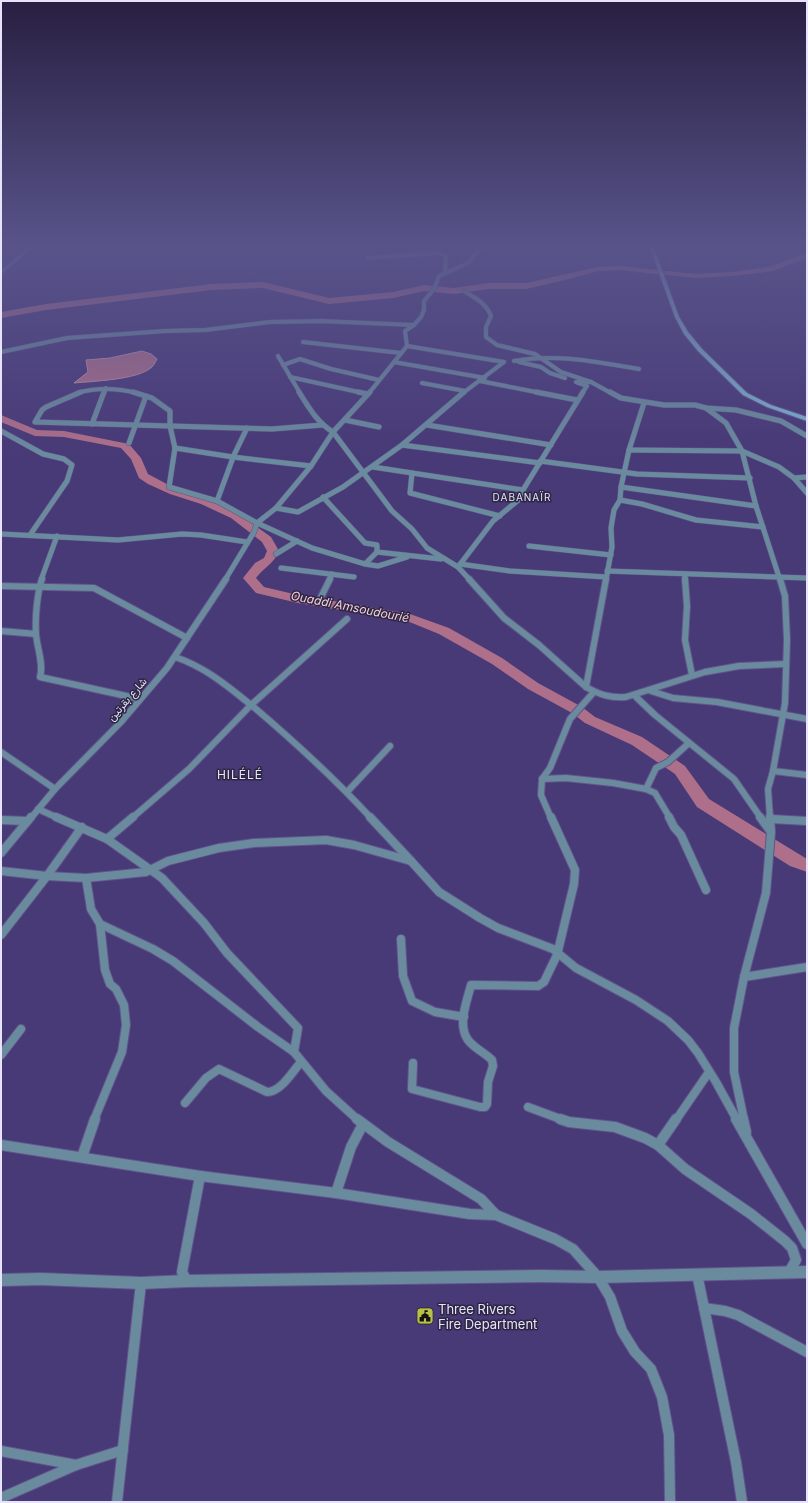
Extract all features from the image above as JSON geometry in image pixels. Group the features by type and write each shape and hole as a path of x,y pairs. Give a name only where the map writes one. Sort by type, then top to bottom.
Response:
{"main road":[{"path":"676,315 686,333 700,350 746,394 769,406 807,419"}],"street":[{"path":"257,523 276,508 310,466 333,432 368,394 407,346 405,331 414,325 422,315"},
{"path":"491,315 486,327 486,337 497,345 535,354 561,372 591,382 621,398 644,403 694,405 706,408 736,410 781,421 807,436"},
{"path":"1,352 67,338 165,331 205,330 270,322 321,321 414,325"},
{"path":"303,342 401,353"},
{"path":"407,346 541,367 550,373 587,386 523,490 522,497 487,529 459,565"},
{"path":"278,356 312,414 322,425 333,432 392,511 412,529 427,548 443,559 459,565 510,571 807,578"},
{"path":"514,362 539,356 576,358 639,369"},
{"path":"283,365 300,359 331,369 379,380"},
{"path":"394,362 482,379 577,400"},
{"path":"276,508 298,512 318,502 323,497 363,474 427,425 465,391 504,362"},
{"path":"290,377 368,394"},
{"path":"576,382 591,382"},
{"path":"422,383 465,391"},
{"path":"92,424 106,388"},
{"path":"322,425 272,429 170,426 136,426 35,422 42,410 46,407 80,392 116,388 146,396 166,406 170,411 170,426 175,448 170,487 173,489 217,501 257,523 326,554 378,566 413,556"},
{"path":"129,443 146,396"},
{"path":"586,687 612,547 611,528 614,510 620,500 623,472 644,403"},
{"path":"706,408 726,423 742,452 750,478 756,506 785,596 785,703 773,771 768,789 771,832 766,892 744,977 734,1028 734,1072 748,1142"},
{"path":"345,420 379,427"},
{"path":"427,425 551,445"},
{"path":"217,501 229,474 233,457 247,428"},
{"path":"1,432 44,454 64,460 72,465 67,481 30,535"},
{"path":"402,445 623,472 750,478"},
{"path":"175,448 233,457 310,466"},
{"path":"629,450 742,452 779,467 794,478 807,493"},
{"path":"373,467 523,490"},
{"path":"412,473 410,493 500,516"},
{"path":"794,478 807,477"},
{"path":"621,487 756,506"},
{"path":"323,497 365,543 376,545 377,552"},
{"path":"620,500 642,504 696,520 763,526"},
{"name":"شارع بقرتين","path":"1,853 55,789 121,722 175,657 214,599 254,532 257,523"},
{"path":"1,534 125,540 174,534 189,534 247,542"},
{"path":"57,536 39,587 36,634 42,671 40,677 140,699"},
{"path":"276,554 297,541"},
{"path":"529,546 610,555"},
{"path":"377,552 443,559"},
{"path":"365,564 377,552"},
{"path":"459,565 504,618 539,645 593,693 609,698 652,691 692,675 743,666 786,664"},
{"path":"281,568 354,577"},
{"path":"322,597 332,574"},
{"path":"685,575 687,606 685,640 692,675"},
{"path":"1,586 94,588 187,638"},
{"path":"107,839 189,769 251,705 347,620"},
{"path":"1,631 36,634"},
{"path":"175,657 191,662 224,683 312,757 334,782 347,792 439,892 498,928 553,949 557,955 574,967 657,1012 677,1029 696,1050 728,1102 748,1142 807,1244"},
{"path":"652,691 673,698 717,702 807,719"},
{"path":"413,1063 412,1089 485,1107 487,1104 488,1082 493,1066 492,1060 467,1039 464,1034 464,1017 471,985 538,986 544,982 557,955 574,884 575,870 541,794 542,779 550,768 570,719 593,693"},
{"path":"634,695 654,715 734,778 738,786 771,832"},
{"path":"646,789 656,768 668,762 689,744"},
{"path":"347,792 390,746"},
{"path":"1,752 55,789"},
{"path":"773,771 807,775"},
{"path":"542,779 566,778 646,789 655,793 674,827 681,835 706,890"},
{"path":"38,809 107,839 152,869 188,904 227,953 298,1028 294,1052"},
{"path":"771,819 807,822"},
{"path":"1,820 27,821"},
{"path":"1,935 47,876 82,827"},
{"path":"1,871 47,876 86,878 146,872 168,861 218,848 254,843 295,840 326,840 354,845 411,861"},
{"path":"82,1157 91,1128 122,1052 126,1025 124,1005 116,989 110,984 105,970 100,924 91,909 86,878"},
{"path":"100,924 153,949 173,961 252,1022 294,1052 326,1091 363,1124 388,1142 481,1199 496,1215"},
{"path":"402,939 403,976 412,1001 435,1012 464,1017"},
{"path":"744,977 807,967"},
{"path":"1,1055 21,1029"},
{"path":"185,1103 194,1091 214,1071 219,1069 267,1092 272,1092 278,1089 301,1062"},
{"path":"658,1145 709,1072"},
{"path":"528,1107 569,1122 615,1127 645,1138 658,1145 685,1168 751,1214 785,1241 792,1248 796,1260 789,1272"},
{"path":"336,1193 351,1147 363,1124"},
{"path":"1,1145 200,1176 336,1193 470,1214 496,1215 554,1239 573,1249 598,1277 610,1297 622,1331 635,1352 650,1368 662,1397 668,1435 670,1502"},
{"path":"187,1281 182,1272 200,1176"},
{"path":"1,1280 41,1279 141,1283 540,1276 598,1277 807,1272"},
{"path":"697,1274 736,1462 742,1502"},
{"path":"116,1502 124,1450 141,1283"},
{"path":"704,1308 725,1311 738,1315 807,1352"},
{"path":"1,1498 76,1465 124,1450"},
{"path":"1,1451 76,1465"}],"shaded area":[{"path":"142,351 151,354 157,359 152,367 137,375 74,383 88,372 86,360 110,358"}],"waterway":[{"name":"Ouaddi Amsoudourié","path":"1,418 35,433 64,434 125,446 136,458 143,476 152,482 174,492 205,502 235,516 267,540 273,551 269,560 259,566 249,578 260,590 298,599 410,618 444,631 497,661 533,686 577,710 590,720 637,741 680,770 703,803 796,862 807,866"}],"place":[{"name":"Three Rivers Fire Department","path":"425,1316"}],"district":[{"name":"DABANAÏR","path":"522,497"},
{"name":"HILÉLÉ","path":"240,775"}]}
